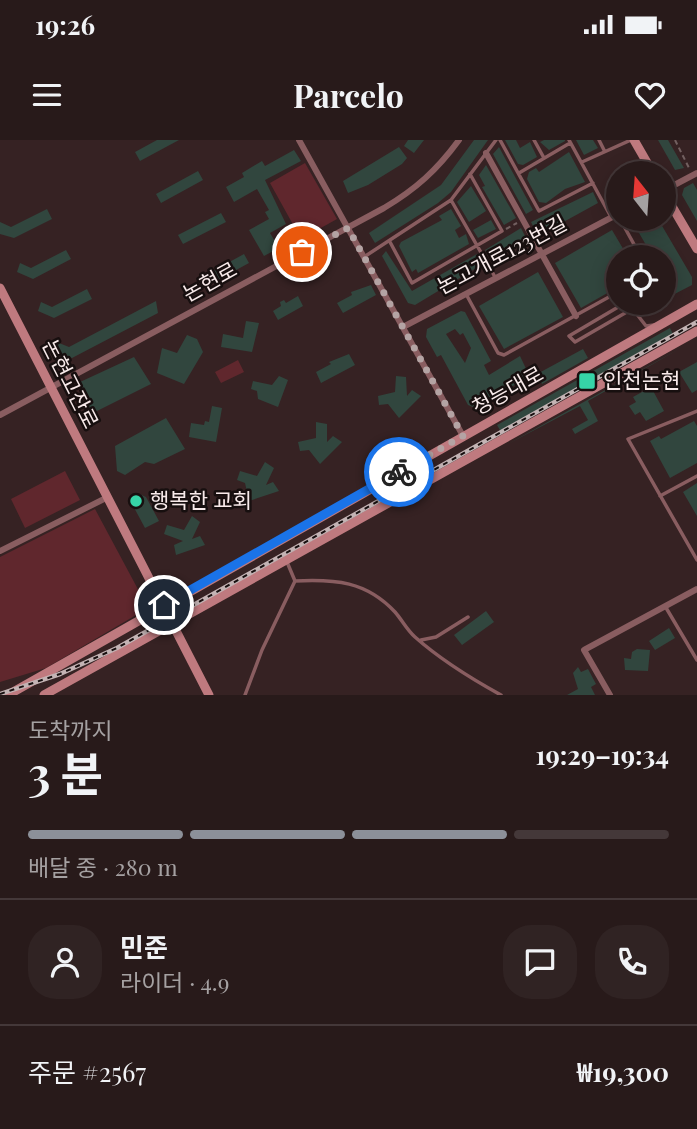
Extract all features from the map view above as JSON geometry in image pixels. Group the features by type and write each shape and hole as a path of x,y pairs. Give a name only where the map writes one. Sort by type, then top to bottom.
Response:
{"main road":[{"path":"632,140 645,161"},
{"path":"676,213 697,249"},
{"name":"논현고잔로","path":"0,288 209,695"},
{"name":"청능대로","path":"8,695 697,304"},
{"name":"청능대로","path":"44,695 697,331"}],"street":[{"path":"299,140 463,436"},
{"name":"논현로","path":"0,415 348,228 413,190 437,170 459,140"},
{"path":"486,153 576,316"},
{"path":"676,184 695,174"},
{"name":"논고개로123번길","path":"403,327 606,222"},
{"path":"0,551 108,497"},
{"path":"610,695 584,650 697,589"}],"lane":[{"path":"364,257 451,200 498,140 539,211 593,183"},
{"path":"534,140 544,158"},
{"path":"599,140 604,150"},
{"path":"582,162 604,150 632,140"},
{"path":"519,173 570,141 606,201"},
{"path":"390,242 412,282 502,231 470,174"},
{"path":"451,200 496,278"},
{"path":"466,294 498,353 504,355 606,299"},
{"path":"629,304 632,309 575,342 569,336 620,305 629,304"},
{"path":"637,315 646,326 660,325"},
{"path":"697,411 628,439 697,561"},
{"path":"660,496 697,475"},
{"path":"286,561 295,580"},
{"path":"295,580 352,583 370,591 384,601 418,640 449,666 501,695"},
{"path":"245,695 267,638 295,580"},
{"path":"665,606 697,660"},
{"path":"418,640 436,637 468,617"}],"path":[{"path":"675,140 695,174"}],"shaded area":[{"path":"305,163 337,219 301,239 270,183"},
{"path":"238,360 244,372 221,383 215,372"},
{"path":"65,471 80,500 25,528 11,499"},
{"path":"95,509 148,608 46,668 0,682 0,557"}],"building":[{"path":"157,140 179,140 140,161 135,152"},
{"path":"408,140 424,140 414,153 404,146"},
{"path":"474,140 488,140 451,192 375,243 369,233 441,185"},
{"path":"505,140 516,140 520,148 530,142 537,157 523,165 518,164"},
{"path":"576,140 593,140 598,148 584,155"},
{"path":"658,140 668,140 684,168 676,170 676,161 670,161"},
{"path":"565,141 549,150 540,142"},
{"path":"399,147 407,158 402,164 368,185 348,193 343,181"},
{"path":"499,147 533,210 526,214 493,154"},
{"path":"294,150 301,161 265,180 286,224 270,233 279,248 264,256 249,230 269,219 265,212 269,210 257,189 234,202 226,187 244,177 242,173 262,161 265,166"},
{"path":"569,152 585,182 565,189 546,203 539,202 527,179 529,172 536,168 539,172"},
{"path":"486,165 516,218 504,225 482,187 485,186 479,175"},
{"path":"198,171 203,180 161,203 156,194"},
{"path":"693,183 697,190 697,221 682,195 684,188"},
{"path":"471,186 486,211 469,222 457,202"},
{"path":"593,192 598,203 538,236 531,222"},
{"path":"47,209 52,219 14,238 0,234 0,222 11,227"},
{"path":"451,209 461,226 455,230 459,238 466,234 469,244 418,273 416,269 412,272 399,246 401,242 442,220 439,216"},
{"path":"221,213 226,222 183,244 178,235"},
{"path":"491,220 496,229 478,238 473,230"},
{"path":"521,228 528,242 490,259 485,250"},
{"path":"610,231 621,245 606,245 606,294 581,308 555,263"},
{"path":"638,231 665,231 673,245 646,245"},
{"path":"66,250 71,259 33,279 17,272 20,263 31,268"},
{"path":"676,250 692,277 692,285 676,293"},
{"path":"386,251 412,291 477,254 483,264 415,305 408,303 382,256"},
{"path":"244,254 249,263 207,286 202,277"},
{"path":"538,272 563,317 504,349 479,306"},
{"path":"371,285 376,295 343,313 337,303 352,295 351,292"},
{"path":"87,289 92,299 54,318 38,311 41,302 52,307"},
{"path":"298,296 303,306 278,320 273,311 281,306 280,302 284,300 286,303"},
{"path":"156,301 158,313 72,358 55,352 59,343 69,347"},
{"path":"461,311 465,312 491,361 484,365 489,375 520,356 530,377 473,407 468,405 441,355 437,357 426,337 427,329","holes":["455,329 460,335 463,333 471,348 465,363 446,334"]},
{"path":"246,321 259,323 252,352 221,347 223,334 243,338"},
{"path":"670,328 674,336 501,432 497,425"},
{"path":"187,335 197,339 203,352 184,384 157,373 162,348 177,353"},
{"path":"681,348 588,401 598,421 575,434 572,429 588,420 580,406 508,444"},
{"path":"583,349 588,358 542,384 537,374"},
{"path":"349,354 355,365 321,383 316,372 331,364 329,362"},
{"path":"134,357 151,384 91,414 80,382"},
{"path":"697,362 697,390 692,393 679,372"},
{"path":"279,376 288,380 278,407 258,399 257,391 251,389 253,381 272,385"},
{"path":"396,376 406,377 407,396 412,390 421,396 399,418 388,404 379,405 378,396 395,392"},
{"path":"651,387 664,411 646,421 640,412 635,415 629,406 636,402 633,397"},
{"path":"212,406 222,408 216,442 189,437 191,423 204,425 205,421 209,422"},
{"path":"166,418 185,449 154,464 145,462 125,475 117,471 115,446"},
{"path":"694,421 697,426 697,463 670,478 650,441 659,436 661,439"},
{"path":"316,422 327,424 327,442 333,436 342,442 320,464 309,450 300,451 298,442 316,438"},
{"path":"265,462 274,468 266,485 273,482 279,491 249,501 245,483 237,480 240,471 257,476"},
{"path":"697,483 697,516 683,492"},
{"path":"137,493 146,497 159,521 145,528 131,502 132,496"},
{"path":"192,516 200,522 192,539 200,536 205,545 176,555 174,545 183,541 164,534 167,525 184,530"},
{"path":"486,611 494,622 462,645 454,635"},
{"path":"669,628 675,638 655,650 649,641"},
{"path":"637,649 650,650 648,671 625,670 624,658 631,659 632,652"},
{"path":"578,667 581,672 588,669 596,684 591,687 595,695 567,695 578,689 573,673"}],"railway":[{"path":"0,694 60,674 117,648 697,322"}],"way so far":[{"path":"302,252 348,228 463,436 399,472"}],"place":[{"name":"인천논현","path":"587,381"},
{"name":"행복한 교회","path":"136,501"}],"route":[{"path":"164,605 399,472"}]}
